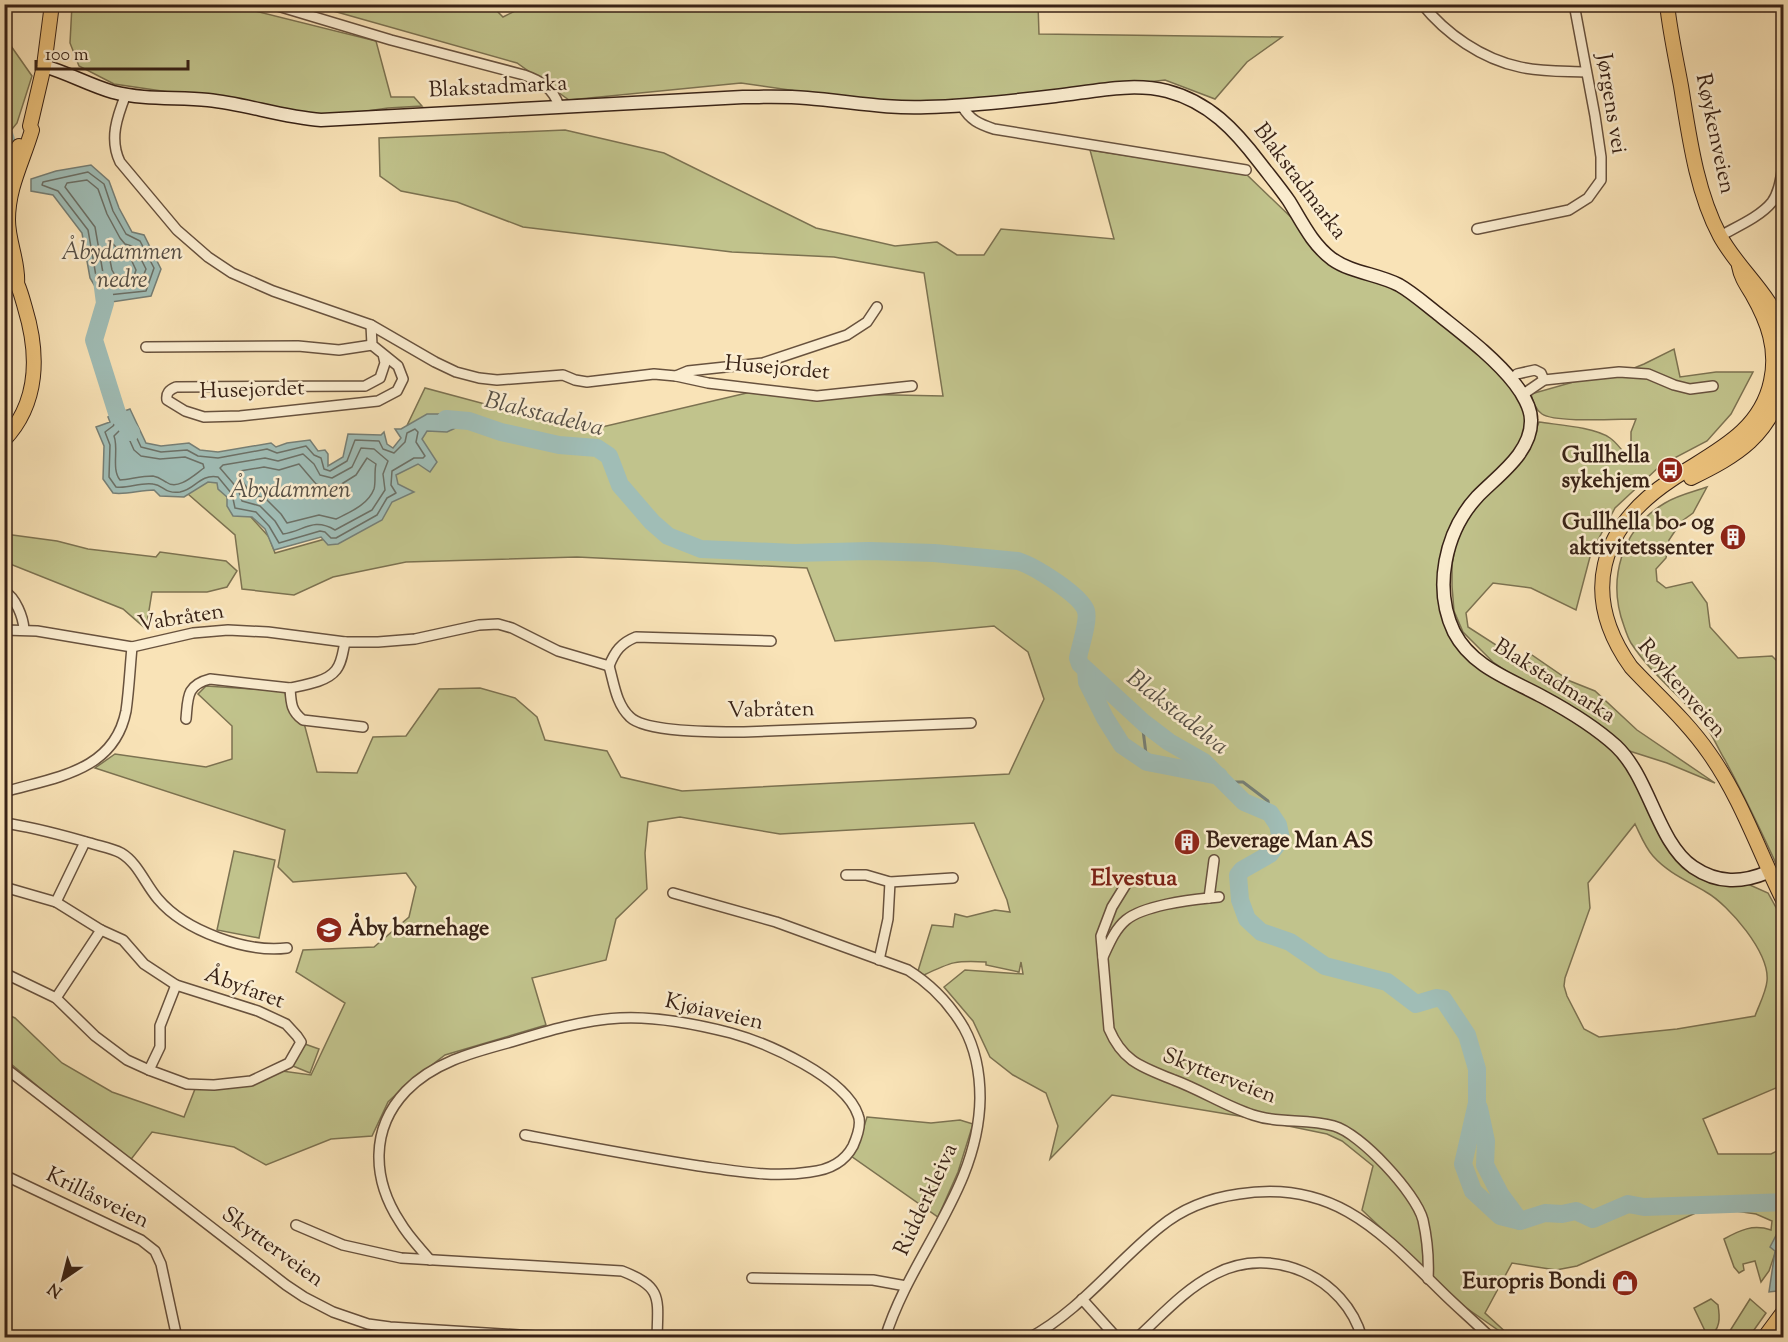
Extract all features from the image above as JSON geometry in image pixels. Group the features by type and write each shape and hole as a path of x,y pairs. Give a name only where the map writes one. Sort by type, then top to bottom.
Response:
{"main road":[{"path":"4,440 22,414 33,382 34,345 17,284 18,273 9,235 6,198 32,130 30,126 44,66 52,4"},
{"name":"Røykenveien","path":"1667,4 1693,153 1707,204 1720,236 1739,266 1749,274 1766,297 1784,335"},
{"name":"Blakstadmarka","path":"44,66 112,92 209,100 281,115 321,120 778,96 900,107 962,105 1127,88 1163,90 1194,100 1229,125 1287,199 1311,238 1321,249 1345,267 1391,282 1410,292 1465,335 1504,371 1522,395 1531,420 1523,446 1510,465 1467,510 1459,523 1447,555 1444,570 1445,601 1456,635 1471,654 1491,671 1583,720 1619,749 1633,767 1677,851 1693,867 1718,880 1728,881 1755,877 1768,872"},
{"path":"4,172 30,126"},
{"path":"4,262 9,275 17,284"},
{"name":"Røykenveien","path":"1739,266 1741,277 1770,331 1780,378 1777,403 1766,423 1743,449 1644,502 1622,526 1608,555 1601,587 1607,620 1618,647 1631,667 1692,731 1711,755 1743,814 1768,872 1784,902"},
{"path":"1764,1338 1784,1311"}],"street":[{"path":"272,4 391,40 524,75 540,81 556,97 559,106"},
{"path":"1422,4 1436,21 1470,46 1491,57 1519,67 1586,72"},
{"name":"Jørgens vei","path":"1477,229 1569,210 1579,205 1596,190 1601,180 1601,157 1574,4"},
{"name":"Husejordet","path":"126,94 113,140 120,162 177,230 208,257 232,273 273,291 371,325 456,372 497,380 563,375 587,382 654,375 675,376 708,383 817,396 912,386"},
{"name":"Blakstadmarka","path":"962,105 975,123 994,129 1246,170"},
{"path":"1720,236 1746,221 1773,201 1784,161"},
{"name":"Husejordet","path":"675,376 688,371 763,363 783,357 847,335 867,322 877,307"},
{"path":"371,325 372,345"},
{"name":"Husejordet","path":"146,347 298,345 339,350 372,345 398,366 403,379 397,391 378,400 307,410 204,417 185,411 167,400 170,390 176,387 365,386 375,383 380,378 385,363 383,354"},
{"path":"1517,374 1535,370 1541,373 1544,380"},
{"path":"1522,395 1544,380 1619,372 1648,374 1690,389 1713,386"},
{"path":"4,591 9,593 14,602 23,621 24,629"},
{"name":"Vabråten","path":"4,630 24,629 132,647 193,633 228,630 268,632 345,642 415,639 479,625 498,624 512,628 558,651 609,666 619,703 630,718 651,726 744,732 971,723"},
{"path":"609,666 617,649 636,637 771,641"},
{"path":"186,719 188,698 192,688 198,682 210,680 290,688 314,682 336,671 345,642"},
{"path":"4,792 83,768 101,758 120,731 126,711 132,647"},
{"path":"290,688 291,706 295,714 303,720 363,727"},
{"name":"Åbyfaret","path":"4,823 21,825 119,852 130,860 159,900 180,918 227,941 258,949 287,948"},
{"path":"56,902 85,842"},
{"path":"1209,898 1214,860"},
{"path":"846,875 866,875 890,882 953,878"},
{"name":"Skytterveien","path":"1128,881 1112,907 1101,936 1109,1029 1115,1043 1125,1055 1145,1068 1254,1116 1333,1125 1347,1131 1365,1145 1395,1177 1414,1203 1422,1219 1428,1279"},
{"path":"879,960 888,919 890,882"},
{"name":"Åbyfaret","path":"4,887 56,902 101,930 123,940 144,964 176,985 258,1011 286,1024 301,1042 289,1063 251,1081 196,1085 149,1070 127,1060 95,1036 56,998 4,973"},
{"name":"Ridderkleiva","path":"673,893 776,922 916,975 942,997 956,1014 969,1037 980,1079 977,1134 969,1165 906,1286 885,1338"},
{"path":"1102,959 1116,931 1126,919 1173,903 1219,897"},
{"path":"56,998 101,930"},
{"name":"Åbyfaret","path":"149,1070 160,1047 160,1026 176,985"},
{"name":"Kjøiaveien","path":"430,1260 400,1224 387,1199 381,1181 381,1134 386,1118 396,1101 413,1084 441,1065 472,1053 577,1024 620,1018 677,1023 731,1033 771,1046 797,1059 838,1089 851,1102 859,1116 857,1137 852,1149 828,1169 808,1173 741,1172 653,1159 525,1135"},
{"name":"Skytterveien","path":"4,1067 251,1259 286,1285 324,1308 368,1323 390,1327 566,1338"},
{"name":"Krillåsveien","path":"4,1175 141,1240 155,1251 161,1264 177,1338"},
{"path":"1029,1338 1082,1299 1138,1245 1185,1210 1228,1195 1258,1191 1292,1192 1320,1200 1347,1210 1368,1223 1392,1242 1491,1338"},
{"path":"296,1225 343,1245 401,1258 622,1271 642,1279 655,1292 658,1303 657,1338"},
{"path":"1137,1338 1190,1290 1217,1273 1246,1264 1265,1262 1283,1264 1302,1271 1317,1277 1333,1289 1358,1321 1362,1338"},
{"name":"Ridderkleiva","path":"752,1278 873,1280 906,1286"},
{"path":"1082,1299 1117,1338"}],"green space":[{"path":"529,4 1038,4 1039,34 1282,37 1247,62 1215,99 1165,80 978,102 872,102 741,83 569,100 517,63 312,5 491,5 503,17"},
{"path":"72,5 231,5 376,41 391,97 414,97 422,106 332,116 114,84 79,66 70,43"},
{"path":"4,36 32,76 17,123 5,138"},
{"path":"565,130 664,153 816,228 895,246 937,242 957,255 984,255 1001,229 1114,239 1090,150 1246,174 1324,249 1418,299 1464,336 1529,403 1522,445 1450,538 1445,600 1459,635 1475,652 1582,722 1615,752 1642,784 1677,851 1693,867 1741,881 1768,893 1783,920 1783,1085 1703,1119 1718,1154 1771,1154 1783,1148 1783,1230 1769,1271 1761,1282 1755,1261 1743,1264 1744,1270 1739,1273 1734,1267 1724,1239 1747,1229 1771,1230 1772,1221 1756,1214 1709,1207 1577,1266 1556,1270 1512,1263 1485,1313 1511,1337 1508,1337 1465,1307 1362,1210 1373,1166 1342,1141 1327,1134 1239,1116 1112,1095 1050,1159 1058,1126 1046,1093 1013,1075 990,1057 973,1021 944,987 965,970 1023,974 1021,962 1019,972 986,965 986,962 967,961 948,965 924,975 918,971 932,925 953,927 955,914 967,917 995,910 1010,912 974,823 780,834 680,817 648,822 645,853 647,889 616,919 606,960 532,978 546,1025 445,1055 407,1084 388,1102 372,1136 331,1139 266,1165 234,1147 152,1132 129,1162 5,1059 4,1013 15,1018 62,1063 112,1092 184,1117 195,1089 252,1084 282,1071 311,1075 345,1003 296,972 303,950 374,947 409,917 416,887 406,873 293,882 278,867 285,830 95,768 115,754 206,767 232,759 232,726 198,694 206,686 285,691 289,711 304,723 317,772 357,773 373,737 406,736 439,689 480,688 515,698 537,717 545,740 607,751 621,777 682,791 1009,774 1044,699 1028,652 994,626 835,641 807,568 577,557 406,562 333,577 294,595 242,589 235,535 188,494 210,472 269,537 275,553 357,530 425,388 585,431 751,392 943,396 924,273 834,257 732,252 523,227 457,202 401,191 380,176 379,138","holes":["1635,824 1653,856 1672,872 1726,907 1755,944 1762,957 1767,981 1755,1016 1677,1029 1599,1037 1584,1029 1564,986 1590,908 1588,883"]},
{"path":"1674,349 1680,377 1716,372 1753,372 1731,414 1707,441 1661,465 1615,508 1591,553 1576,610 1531,588 1493,583 1466,613 1468,627 1507,652 1506,654 1510,657 1513,653 1524,659 1529,653 1570,681 1595,691 1637,730 1715,783 1667,763 1620,748 1493,662 1463,632 1454,611 1452,565 1456,542 1471,513 1530,446 1539,422 1576,427 1603,434 1613,440 1631,458 1631,432 1636,419 1573,420 1549,417 1538,410 1531,394 1584,379 1612,377"},
{"path":"1707,487 1693,513 1682,521 1669,540 1666,558 1656,569 1657,581 1666,588 1692,582 1707,603 1710,627 1738,658 1772,656 1783,667 1783,879 1748,804 1710,733 1639,654 1628,637 1619,609 1618,574 1628,541 1638,527 1665,503"},
{"path":"5,534 57,541 88,549 156,557 160,552 226,561 237,571 227,587 207,592 152,592 146,629 123,609 5,562"},
{"path":"234,851 275,860 259,938 217,930"},
{"path":"302,1043 319,1049 310,1073 293,1066"},
{"path":"867,1117 931,1123 960,1120 973,1124 958,1172 938,1217 851,1156 858,1146"},
{"path":"1711,1299 1718,1305 1719,1319 1715,1331 1708,1337 1694,1308"},
{"path":"1750,1299 1766,1313 1749,1337 1720,1337 1722,1334 1728,1334"}],"water":[{"name":"Åbydammen nedre","path":"91,165 109,181 119,208 132,232 144,235 161,269 151,296 105,303 90,278 82,233 53,195 31,191 31,179 56,171"},
{"name":"Åbydammen","path":"130,409 146,443 161,446 189,443 200,450 218,452 271,443 276,447 310,440 318,451 325,450 328,454 328,466 343,457 348,434 381,435 384,432 387,444 393,448 401,438 395,429 401,429 427,414 460,414 472,426 462,425 447,432 427,431 422,439 437,462 430,472 418,464 396,475 398,484 414,492 392,502 382,520 338,544 328,545 321,537 274,550 265,529 252,517 233,516 227,506 227,497 218,489 217,483 208,482 184,497 160,496 154,490 113,493 103,479 104,446 96,427 110,422 108,417"},
{"path":"1783,1222 1783,1281 1777,1291 1769,1292 1775,1251 1770,1247"}],"waterway":[{"path":"4,134 6,140"},
{"path":"102,280 105,303 94,340 117,413 131,432"},
{"name":"Blakstadelva","path":"446,419 469,421 501,432 559,445 597,448 609,456 620,485 652,522 668,536 701,549 795,553 869,551 934,553 1018,561 1045,575 1067,589 1086,611 1078,658 1080,664 1144,723 1169,742 1204,762 1244,802 1270,813 1278,825 1281,839 1270,854 1242,870 1238,875 1240,900 1247,919 1261,932 1290,942 1325,966 1387,982 1416,1004 1436,998 1443,999 1467,1035 1477,1069 1477,1103 1463,1164 1473,1191 1500,1216 1520,1221 1545,1213 1562,1214 1576,1211 1593,1219 1628,1204 1644,1207 1784,1202"},
{"path":"1086,670 1087,682 1122,745 1147,762 1219,776"},
{"path":"1142,722 1147,762"},
{"path":"1227,782 1243,782 1268,801 1270,813"},
{"path":"1479,1108 1486,1141 1485,1165 1500,1194 1520,1221"}],"place":[{"name":"Gullhella sykehjem","path":"1670,470"},
{"name":"Gullhella bo- og aktivitetssenter","path":"1733,537"},
{"name":"Beverage Man AS","path":"1187,842"},
{"name":"Åby barnehage","path":"329,930"},
{"name":"Europris Bondi","path":"1625,1283"}],"district":[{"name":"Elvestua","path":"1134,879"}]}
